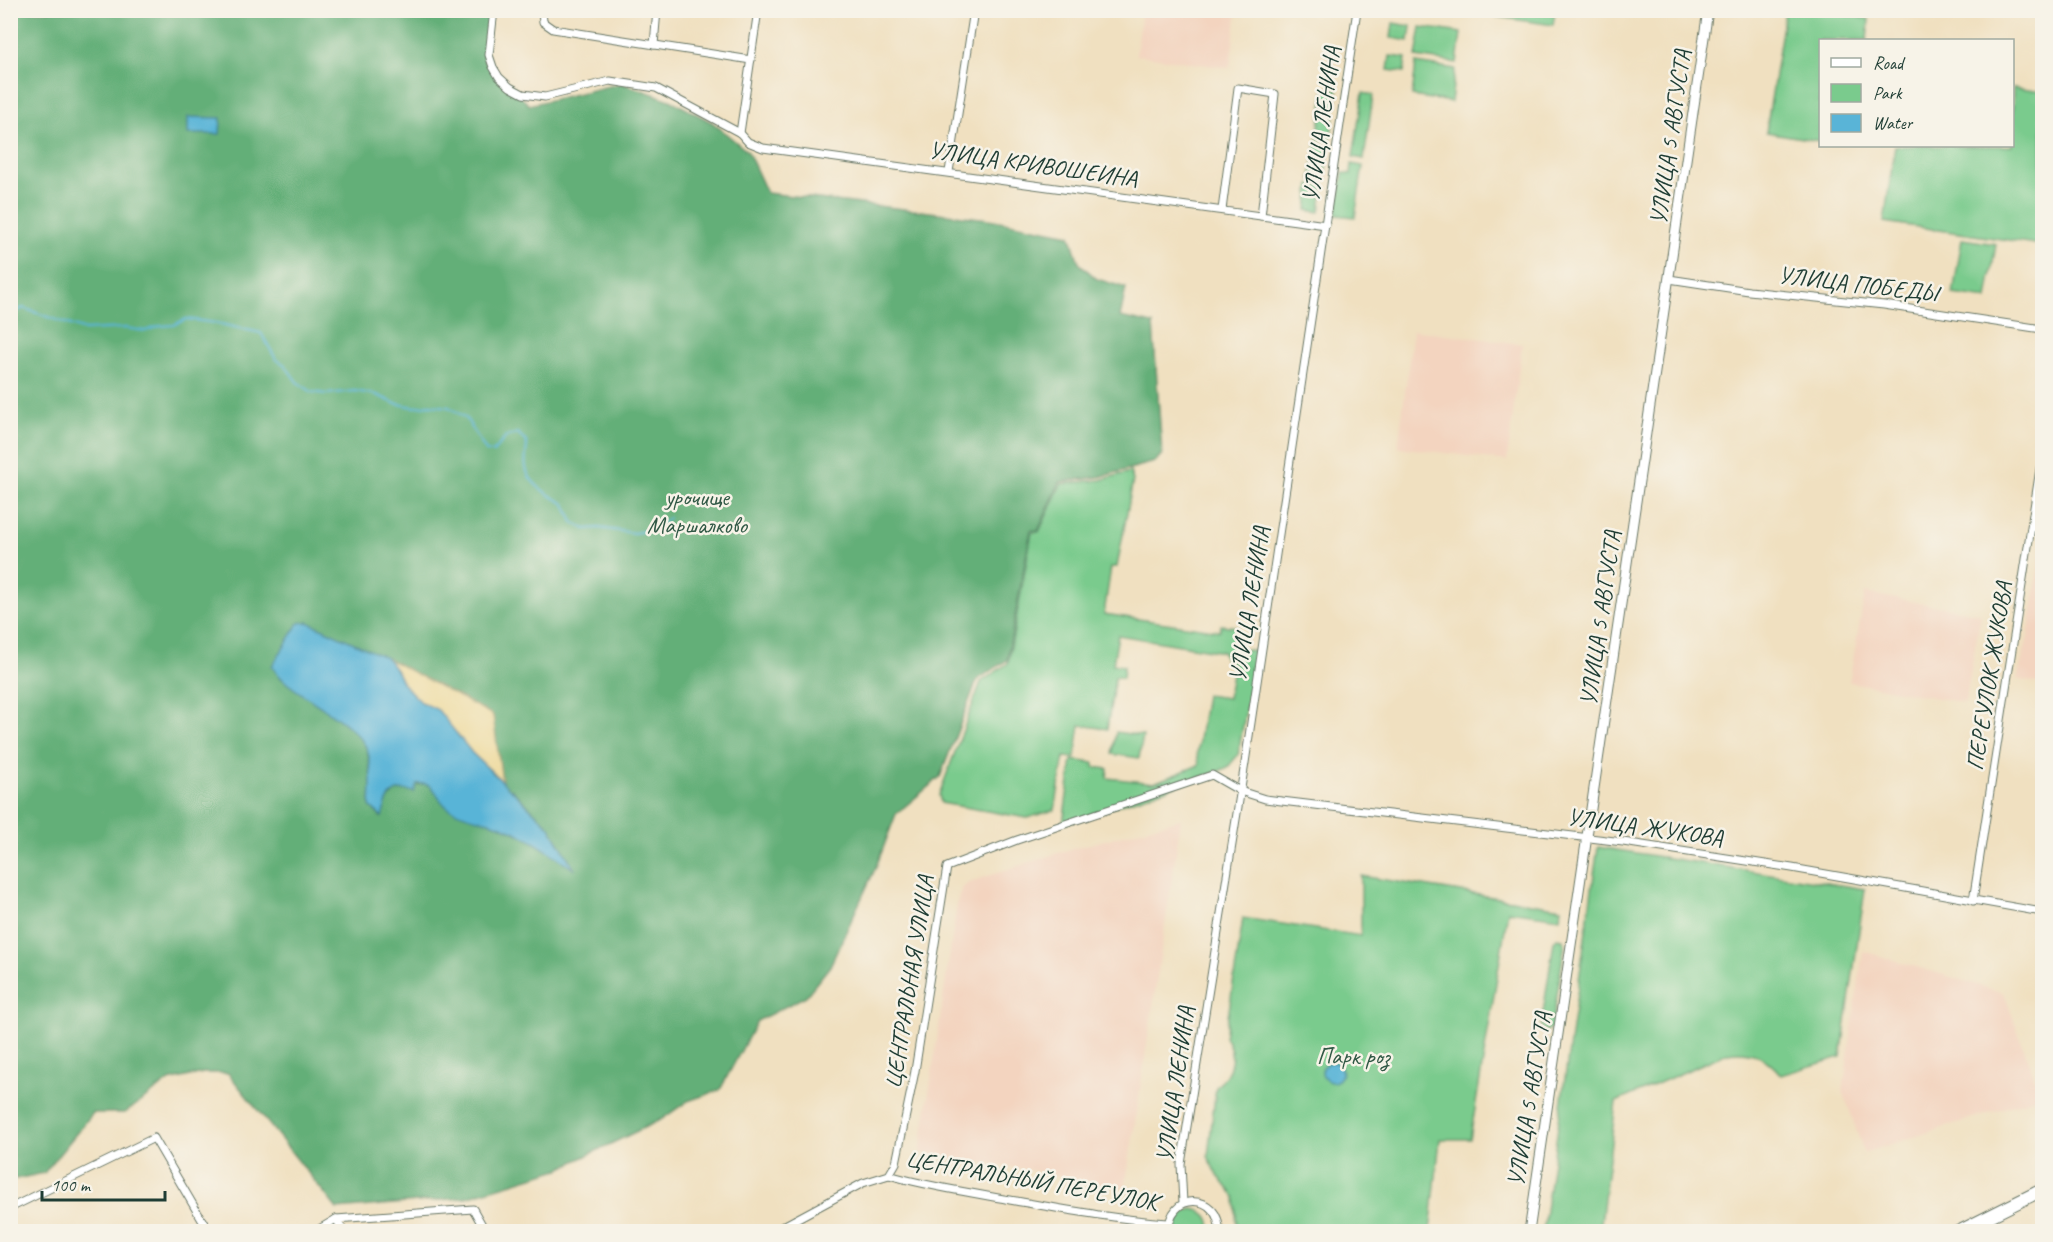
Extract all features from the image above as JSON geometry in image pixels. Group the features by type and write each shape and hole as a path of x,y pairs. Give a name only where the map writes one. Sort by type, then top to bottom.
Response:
{"highway":[{"path":"1958,1232 2043,1190"},
{"path":"1968,1232 2043,1195"}],"street":[{"name":"УЛИЦА КРИВОШЕИНА","path":"494,10 489,55 493,67 499,77 510,87 523,94 545,97 610,81 656,88 740,133 748,142 764,148 1326,225"},
{"path":"654,45 657,10"},
{"path":"740,133 758,10"},
{"path":"949,172 974,10"},
{"name":"УЛИЦА ЛЕНИНА","path":"1183,1203 1180,1164 1240,792 1357,10"},
{"name":"УЛИЦА 5 АВГУСТА","path":"1529,1232 1707,10"},
{"path":"542,13 543,22 553,28 751,60"},
{"path":"1222,210 1238,88 1275,94 1261,216"},
{"name":"УЛИЦА ПОБЕДЫ","path":"1669,279 1749,291 1840,300 2043,329"},
{"name":"ПЕРЕУЛОК ЖУКОВА","path":"1973,901 2043,456"},
{"name":"ЦЕНТРАЛЬНАЯ УЛИЦА","path":"889,1175 896,1163 904,1134 947,867 1017,840 1212,775 1240,792"},
{"name":"УЛИЦА ЖУКОВА","path":"1240,792 1265,799 1588,838 1792,868 2043,912"},
{"path":"10,1208 154,1138 209,1232"},
{"path":"772,1232 863,1183 889,1175"},
{"name":"ЦЕНТРАЛЬНЫЙ ПЕРЕУЛОК","path":"889,1175 916,1183 1025,1202 1140,1221 1168,1223"},
{"path":"1169,1232 1168,1223 1176,1208 1192,1201 1202,1202 1210,1207 1216,1214 1219,1232"},
{"path":"314,1232 336,1219 473,1209 486,1232"},
{"path":"336,1219 344,1232"}],"shaded area":[{"path":"1142,11 1237,11 1230,68 1136,55"},
{"path":"1413,330 1522,344 1507,461 1398,447"},
{"path":"2042,544 2042,684 2017,679 2028,637"},
{"path":"1865,593 1981,614 1965,703 1849,682"},
{"path":"1181,819 1125,1189 1030,1170 920,1153 958,898 962,888 970,882 1061,852"},
{"path":"1863,951 2004,993 2041,1096 1864,1153 1843,1091"}],"green space":[{"name":"урочище Маршалково","path":"11,11 490,11 484,60 529,105 622,83 670,100 713,123 748,152 767,193 989,219 1070,235 1079,263 1097,279 1126,288 1120,317 1153,324 1162,454 1155,462 1099,477 1060,482 1038,531 1031,530 1007,660 977,680 940,777 896,814 876,867 830,966 806,996 757,1021 720,1090 688,1101 662,1119 559,1169 463,1198 337,1209 228,1073 203,1073 169,1081 125,1113 93,1113 44,1173 16,1179 11,1177","holes":["277,674 511,789 550,827 574,869 534,841 439,797 435,789 426,783 395,791 386,802 381,817 370,806 370,766 365,745 337,717"]},
{"path":"1456,11 1555,11 1553,25"},
{"path":"1785,11 1819,11 1869,19 1867,39 1819,39 1819,141 1766,132"},
{"path":"1393,23 1411,26 1409,41 1391,38"},
{"path":"1421,27 1461,33 1457,63 1416,57"},
{"path":"1390,56 1406,58 1404,72 1388,70"},
{"path":"1416,63 1455,69 1451,102 1412,96"},
{"path":"1325,88 1338,90 1335,109 1322,107"},
{"path":"2014,88 2042,92 2042,245 1884,222 1895,147 2014,147"},
{"path":"1363,93 1373,95 1364,159 1353,157"},
{"path":"1321,114 1334,116 1330,141 1317,139"},
{"path":"1316,145 1329,147 1324,181 1311,179"},
{"path":"1352,164 1363,166 1355,217 1336,215 1343,173 1351,174"},
{"path":"1310,185 1323,187 1320,212 1307,210"},
{"path":"1962,239 1996,244 1987,299 1953,294"},
{"path":"1130,472 1133,480 1117,567 1111,567 1104,614 1220,631 1221,625 1238,627 1232,663 1226,662 1223,652 1118,635 1113,664 1124,666 1123,678 1115,677 1107,729 1080,725 1075,758 1064,757 1055,810 1027,818 941,803 939,795 981,682 1008,663 1032,532 1039,532 1061,484 1100,480"},
{"path":"1236,648 1256,651 1238,755 1228,767 1063,824 1072,760 1094,763 1094,767 1108,769 1107,778 1154,783 1199,765 1197,753 1206,695 1228,698"},
{"path":"1116,732 1143,736 1139,758 1112,754"},
{"path":"1598,847 1865,889 1841,1057 1781,1075 1770,1063 1751,1053 1727,1053 1616,1102 1600,1231 1543,1231"},
{"name":"Парк роз","path":"1361,876 1561,908 1560,918 1508,911 1470,1139 1440,1139 1430,1231 1237,1231 1235,1197 1215,1172 1208,1156 1216,1087 1226,1076 1232,1057 1225,1037 1243,918 1361,936"},
{"path":"1557,938 1563,939 1565,943 1552,1027 1547,1031 1541,1026 1554,941"},
{"path":"1192,1209 1207,1216 1211,1226 1210,1231 1177,1231 1180,1217"}],"sand":[{"path":"387,658 493,715 502,781 472,753 438,710 421,702 403,684"}],"water":[{"path":"188,117 221,118 220,134 188,134"},
{"path":"308,622 387,658 403,684 421,702 438,710 472,753 550,827 575,870 514,831 447,807 429,785 417,784 414,792 400,790 395,792 388,799 382,817 370,806 371,784 366,747 355,732 289,685 272,666 299,623"},
{"path":"1332,1062 1339,1065 1342,1072 1339,1079 1332,1082 1325,1079 1322,1072 1325,1065"}],"waterway":[{"path":"10,315 23,308 85,330 125,328 145,331 160,326 174,325 186,319 261,333 276,359 285,365 297,382 312,392 326,394 355,391 377,395 394,403 414,407 430,405 449,407 466,418 486,451 493,452 506,437 518,433 527,443 525,465 531,480 565,504 573,522 585,529 599,528 634,533 655,529 669,518"}]}
